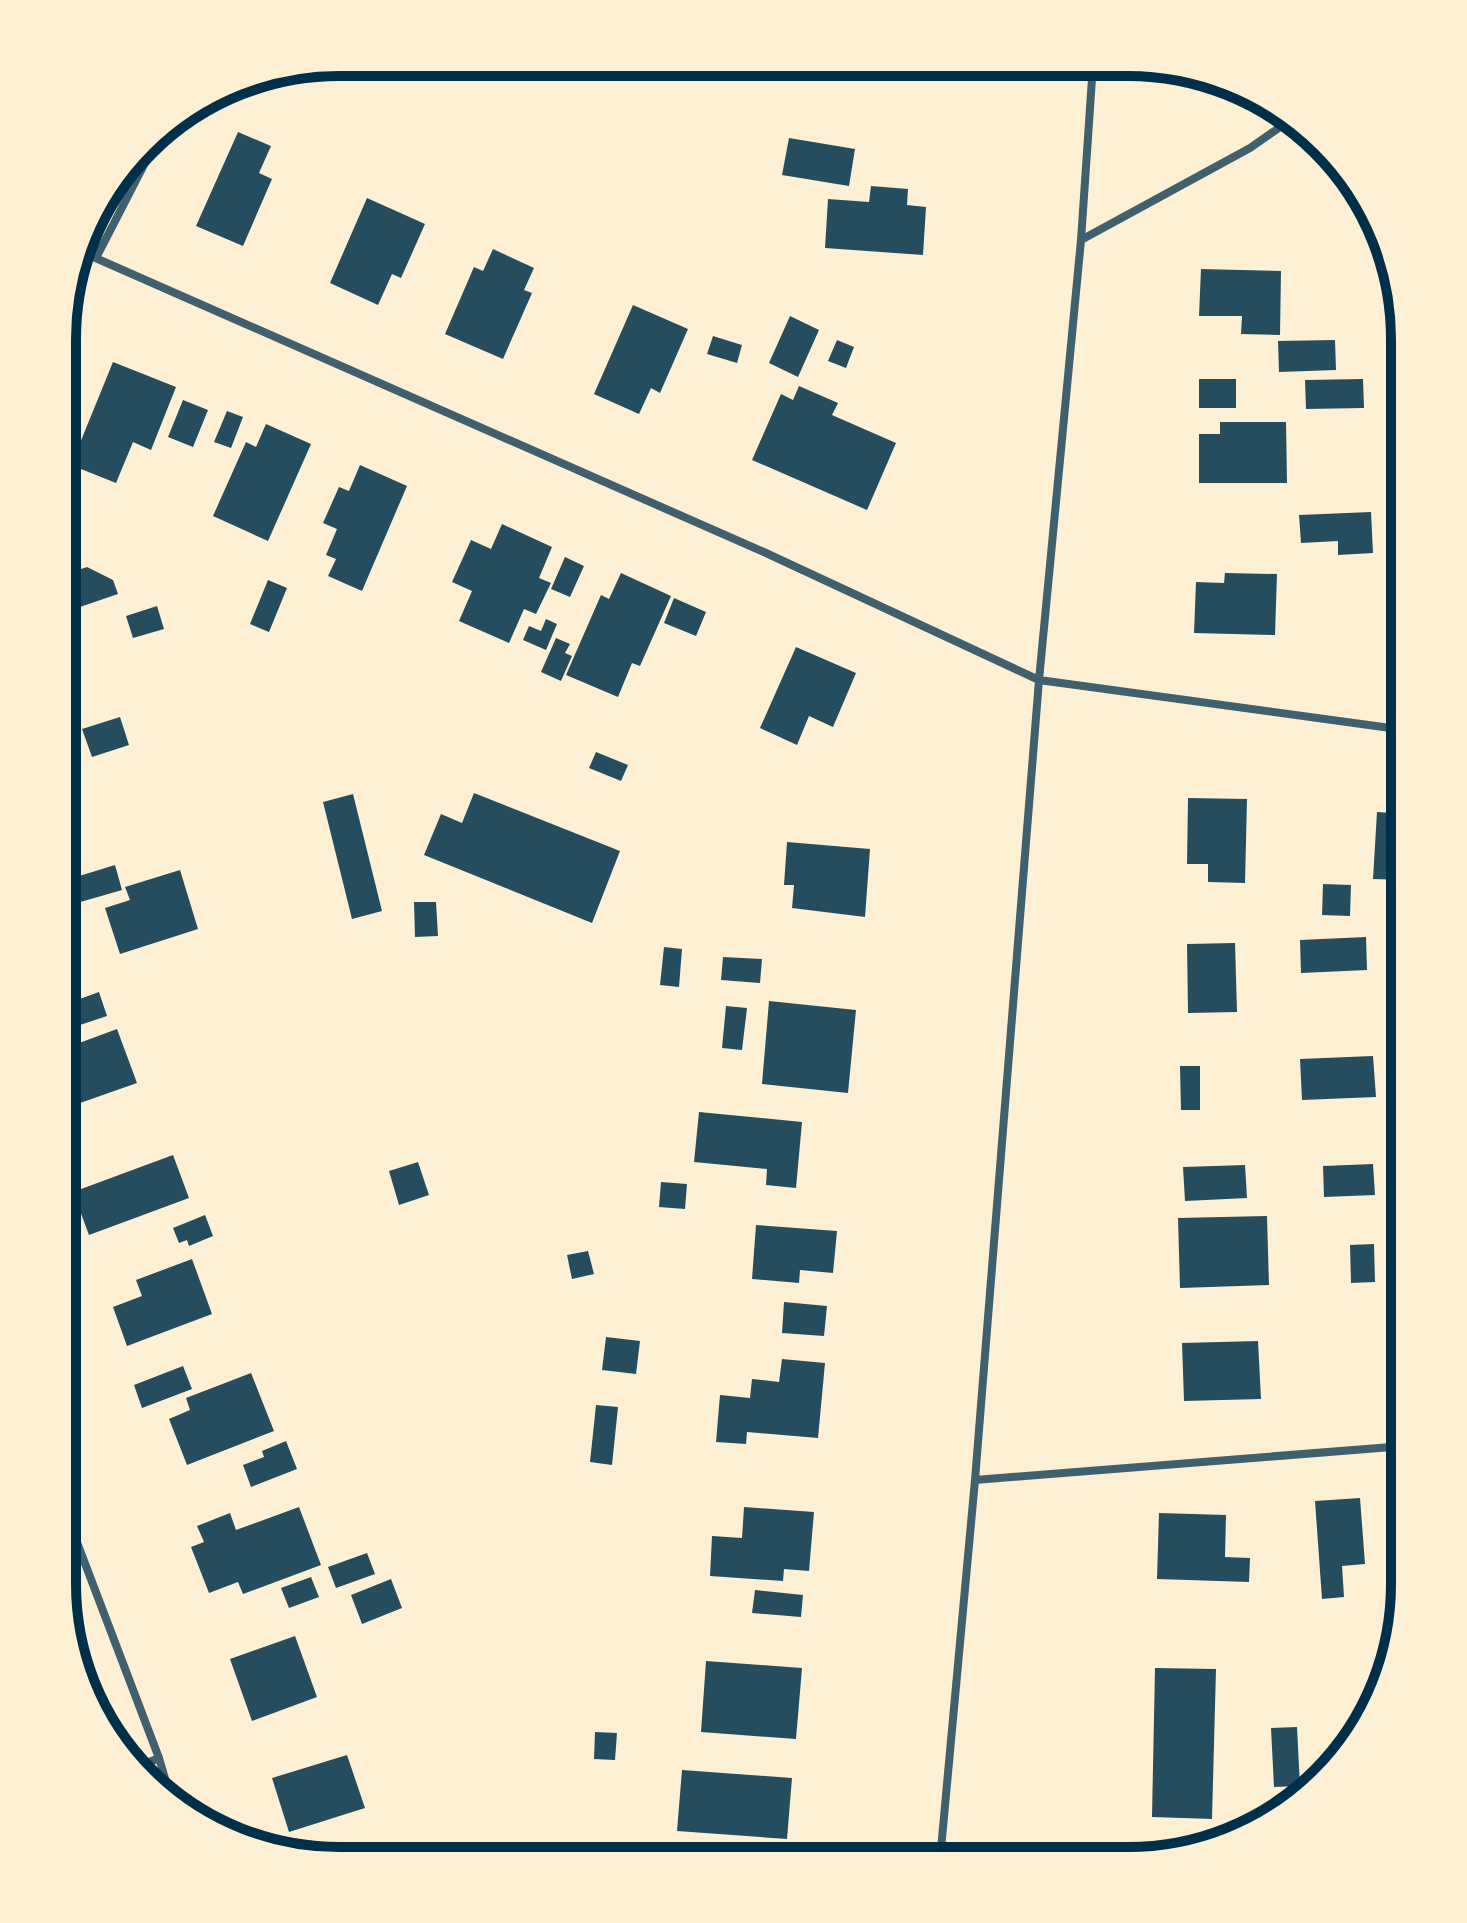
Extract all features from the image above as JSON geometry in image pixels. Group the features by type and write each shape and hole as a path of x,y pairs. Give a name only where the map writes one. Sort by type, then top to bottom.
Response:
{"street":[{"path":"941,1847 975,1480 1039,680 1081,240 1092,76"},
{"path":"1081,240 1250,148 1282,126"},
{"path":"96,258 146,161"},
{"path":"90,255 751,546 1039,680 1391,728"},
{"path":"975,1480 1390,1447"},
{"path":"76,1540 166,1782"},
{"path":"147,1763 159,1758"}],"building":[{"path":"238,132 271,146 259,173 272,179 243,246 196,226"},
{"path":"789,138 855,149 849,186 782,175"},
{"path":"871,186 908,189 907,205 926,207 923,255 825,248 828,199 869,202"},
{"path":"367,198 425,224 401,278 392,274 378,305 330,283"},
{"path":"493,249 534,268 524,290 532,293 503,359 445,334 474,267 483,271"},
{"path":"1201,269 1281,271 1280,335 1241,334 1242,316 1199,316"},
{"path":"633,305 688,329 660,393 651,388 639,414 594,394"},
{"path":"790,316 819,330 798,377 769,363"},
{"path":"713,336 742,345 737,363 707,354"},
{"path":"837,340 854,347 846,368 828,361"},
{"path":"1335,340 1336,370 1279,372 1278,341"},
{"path":"113,362 176,387 151,450 133,442 116,483 76,467 76,453"},
{"path":"1199,379 1236,379 1236,408 1199,408"},
{"path":"1363,379 1364,408 1306,409 1305,380"},
{"path":"799,386 838,403 832,415 896,443 867,510 752,460 781,394 793,400"},
{"path":"183,400 208,410 193,447 168,437"},
{"path":"227,411 243,417 231,448 214,442"},
{"path":"1220,422 1286,422 1287,483 1199,483 1199,434 1220,434"},
{"path":"266,424 311,444 268,541 213,516 246,442 256,447"},
{"path":"360,465 407,486 362,591 328,576 336,559 326,555 337,529 323,523 339,487 349,491"},
{"path":"1371,512 1373,553 1338,555 1338,541 1301,543 1299,515"},
{"path":"502,524 552,547 539,578 551,583 536,614 524,609 509,643 459,621 472,591 452,582 471,540 491,549"},
{"path":"565,557 584,566 570,597 551,589"},
{"path":"87,567 113,580 118,594 76,608 76,571"},
{"path":"621,573 671,596 640,666 632,663 618,697 566,675 601,595 609,599"},
{"path":"1225,573 1277,574 1275,635 1194,633 1196,582 1224,583"},
{"path":"268,580 287,588 269,632 250,624"},
{"path":"674,598 706,612 696,636 664,623"},
{"path":"157,606 164,629 133,638 126,616"},
{"path":"546,619 557,624 546,650 523,640 529,626 541,631"},
{"path":"556,638 570,644 565,653 572,656 561,681 541,672"},
{"path":"796,647 856,673 833,727 809,716 797,745 760,728"},
{"path":"120,717 129,745 92,757 82,729"},
{"path":"596,752 628,765 621,781 589,768"},
{"path":"474,793 620,851 592,923 424,855 441,814 462,823"},
{"path":"353,794 382,911 352,919 323,802"},
{"path":"1188,798 1247,799 1245,883 1208,882 1208,864 1187,864"},
{"path":"1377,812 1391,813 1391,880 1373,879"},
{"path":"787,842 870,849 865,917 792,908 794,885 784,885"},
{"path":"115,865 122,890 76,903 76,877"},
{"path":"180,870 198,929 120,954 105,908 130,900 125,887"},
{"path":"1323,884 1351,885 1350,916 1322,915"},
{"path":"414,902 436,902 438,936 415,937"},
{"path":"1366,937 1367,970 1301,973 1300,940"},
{"path":"1235,943 1237,1012 1188,1013 1187,944"},
{"path":"664,947 682,949 679,987 660,985"},
{"path":"723,957 762,959 760,983 721,980"},
{"path":"99,992 107,1016 76,1026 76,1000"},
{"path":"769,1001 856,1010 848,1093 762,1084"},
{"path":"726,1006 747,1008 742,1050 722,1048"},
{"path":"117,1029 137,1083 76,1104 76,1044"},
{"path":"1373,1056 1376,1097 1302,1100 1300,1059"},
{"path":"1180,1066 1200,1066 1200,1110 1181,1110"},
{"path":"699,1112 802,1122 796,1188 766,1185 767,1169 694,1162"},
{"path":"173,1155 189,1198 89,1235 76,1200 76,1191"},
{"path":"418,1162 429,1195 399,1205 389,1171"},
{"path":"1373,1164 1375,1195 1324,1197 1323,1166"},
{"path":"1245,1165 1247,1198 1185,1201 1183,1167"},
{"path":"661,1182 687,1184 685,1209 659,1207"},
{"path":"205,1215 213,1236 189,1246 187,1240 179,1243 173,1228"},
{"path":"1267,1216 1269,1285 1180,1288 1178,1218"},
{"path":"756,1225 837,1231 833,1273 800,1270 799,1283 752,1279"},
{"path":"1374,1244 1375,1282 1351,1283 1350,1245"},
{"path":"588,1251 594,1274 572,1279 567,1255"},
{"path":"192,1259 212,1314 127,1346 113,1307 142,1296 136,1280"},
{"path":"784,1302 827,1306 824,1336 782,1333"},
{"path":"606,1337 640,1341 636,1374 602,1370"},
{"path":"1258,1341 1261,1399 1184,1401 1182,1343"},
{"path":"782,1359 825,1363 818,1438 747,1432 746,1444 716,1442 720,1395 750,1398 752,1379 779,1382"},
{"path":"183,1366 192,1389 142,1408 134,1385"},
{"path":"251,1373 274,1431 187,1465 169,1419 190,1410 186,1398"},
{"path":"596,1405 618,1407 612,1465 590,1462"},
{"path":"286,1441 297,1469 251,1487 243,1465 264,1457 262,1451"},
{"path":"1360,1498 1365,1564 1342,1566 1344,1597 1322,1599 1315,1501"},
{"path":"299,1507 321,1565 243,1594 238,1582 209,1593 191,1547 204,1542 197,1526 230,1513 236,1530"},
{"path":"744,1507 814,1512 809,1571 784,1569 783,1581 710,1576 712,1536 742,1538"},
{"path":"1159,1513 1226,1515 1225,1557 1250,1558 1249,1582 1157,1579"},
{"path":"367,1553 375,1574 336,1588 328,1567"},
{"path":"311,1577 319,1597 289,1608 281,1588"},
{"path":"391,1579 402,1608 362,1624 351,1595"},
{"path":"755,1590 803,1595 801,1617 752,1613"},
{"path":"295,1636 317,1697 252,1721 230,1659"},
{"path":"706,1661 802,1668 796,1739 701,1732"},
{"path":"1155,1668 1216,1669 1212,1819 1152,1817"},
{"path":"1297,1727 1300,1783 1296,1786 1274,1787 1271,1728"},
{"path":"595,1732 617,1733 615,1760 594,1759"},
{"path":"347,1755 365,1808 289,1832 272,1778"},
{"path":"682,1770 792,1778 787,1839 677,1831"},
{"path":"733,1844 770,1847 733,1847"}]}
